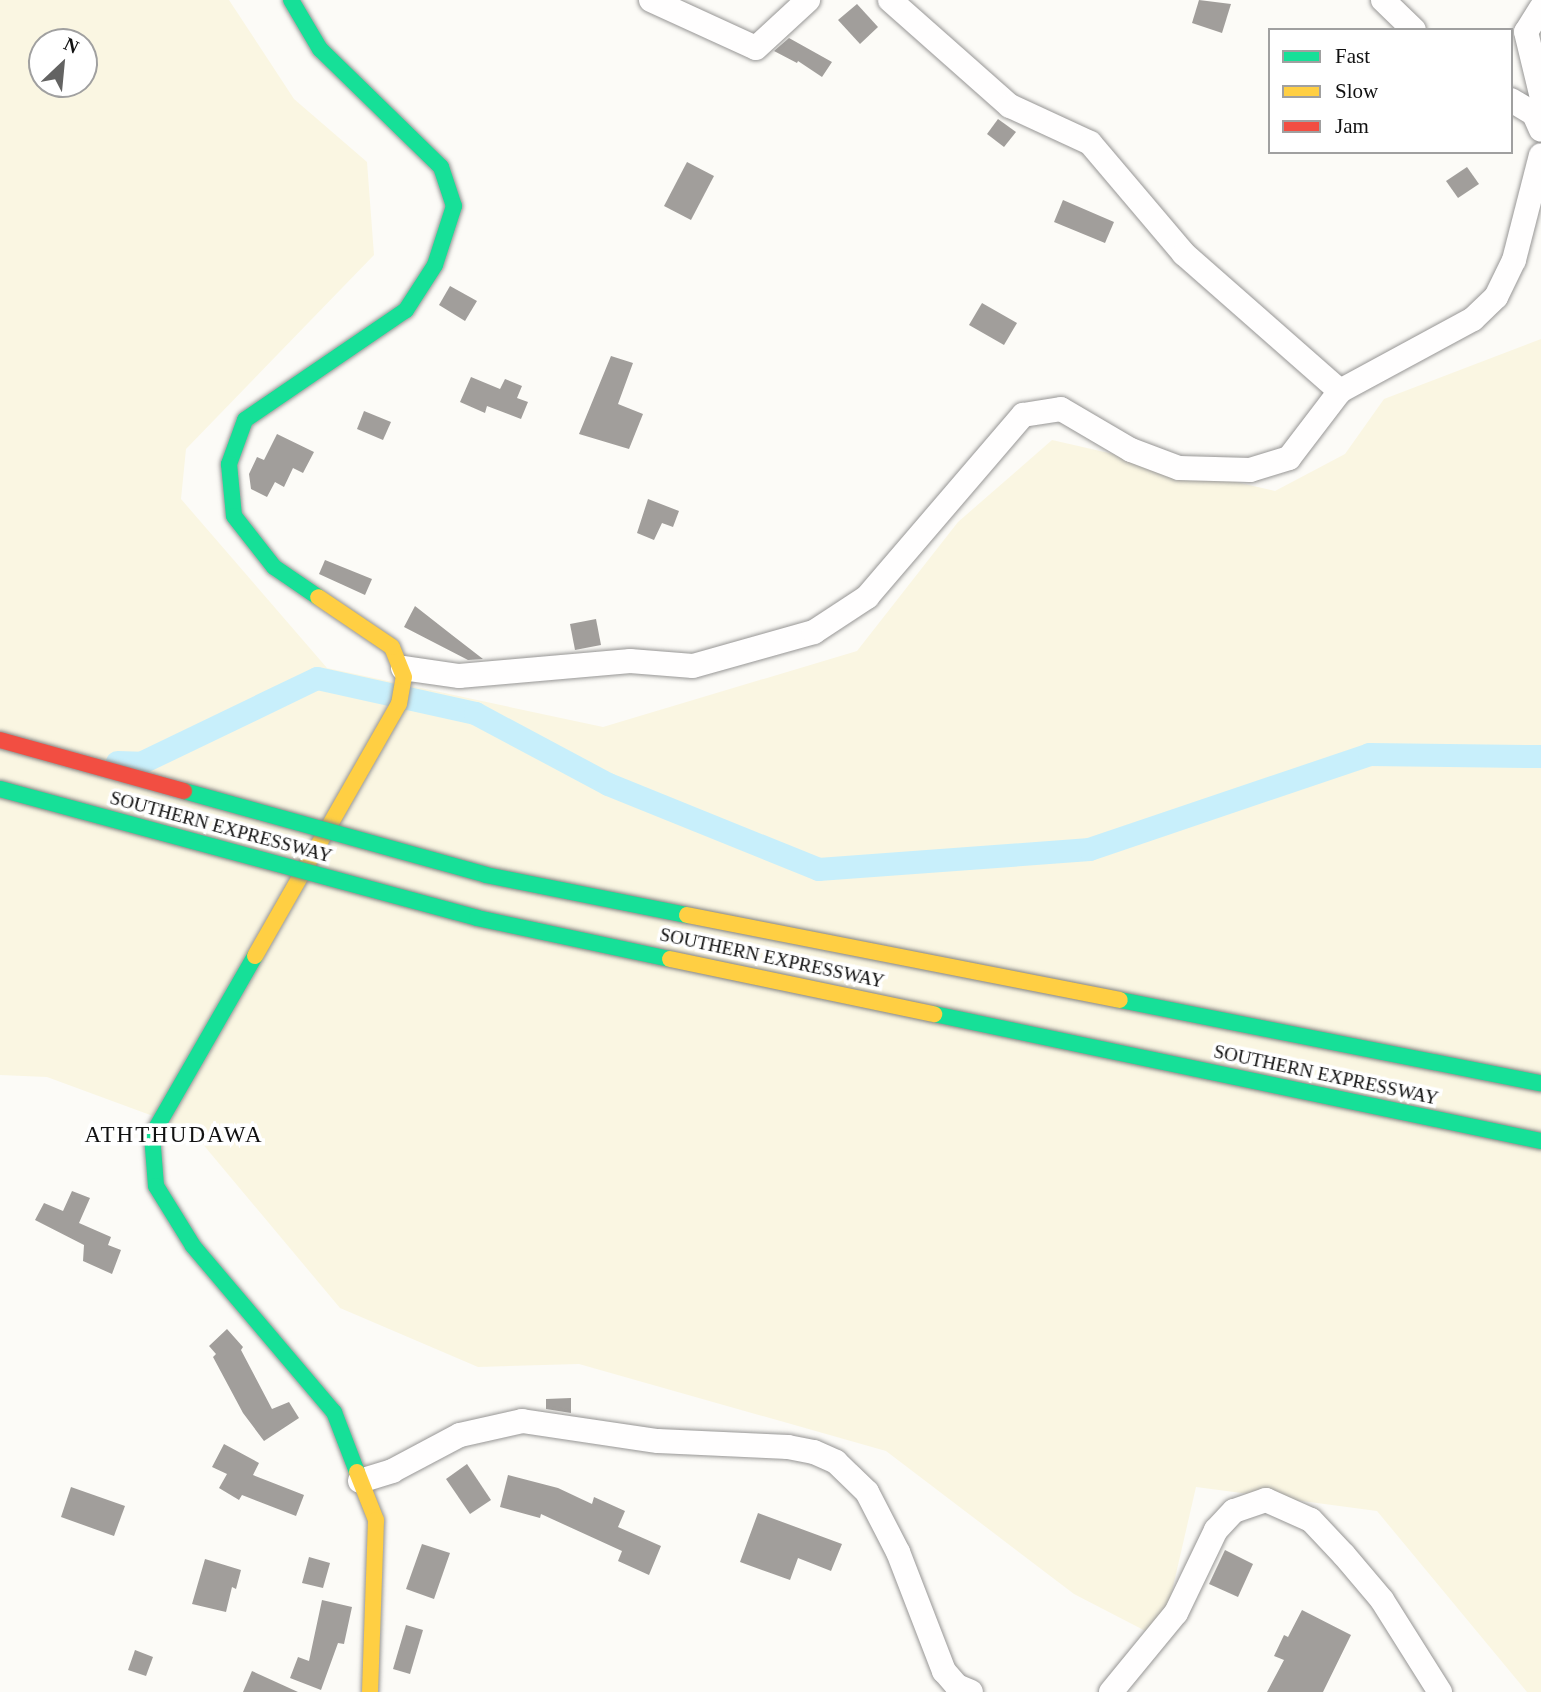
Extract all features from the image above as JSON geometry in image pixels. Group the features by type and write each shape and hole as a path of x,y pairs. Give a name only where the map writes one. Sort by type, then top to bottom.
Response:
{"main road":[{"path":"291,0 320,50 441,167 454,206 435,265 406,310 245,420 229,464 234,516 274,567 392,647 403,673 399,704 152,1135 156,1186 193,1246 334,1412 376,1520 370,1692"},
{"name":"SOUTHERN EXPRESSWAY","path":"0,740 486,875 1541,1083"},
{"name":"SOUTHERN EXPRESSWAY","path":"0,789 477,918 1541,1141"}],"street":[{"path":"651,0 756,48 808,0"},
{"path":"890,0 1010,106 1090,143 1184,254 1340,391"},
{"path":"1383,0 1412,28"},
{"path":"1541,8 1526,32 1541,94"},
{"path":"1513,101 1534,114 1541,130"},
{"path":"403,673 459,677 630,662 693,666 814,632 867,597 1023,415 1061,409 1131,450 1179,468 1250,471 1289,458 1340,391 1473,319 1496,297 1514,260 1541,155"},
{"path":"360,1481 392,1471 460,1435 522,1422 658,1441 788,1447 814,1452 836,1462 867,1492 898,1552 944,1671 957,1686 971,1692"},
{"path":"1111,1692 1176,1613 1216,1530 1234,1511 1266,1500 1311,1520 1344,1555 1382,1600 1440,1692"}],"shaded area":[{"path":"0,0 229,0 294,99 367,162 374,255 186,449 181,499 327,668 603,727 857,651 958,522 1052,440 1275,491 1345,454 1384,399 1541,339 1541,1692 1527,1692 1377,1511 1196,1487 1161,1639 1074,1594 886,1451 579,1364 478,1367 340,1308 191,1130 47,1077 0,1075"}],"building":[{"path":"1199,0 1231,4 1222,33 1192,23"},
{"path":"857,4 878,27 860,44 838,20"},
{"path":"789,38 832,62 822,77 798,61 797,63 774,51"},
{"path":"998,119 1016,132 1004,147 987,134"},
{"path":"687,162 714,176 691,220 664,206"},
{"path":"1467,167 1479,184 1458,198 1446,181"},
{"path":"1063,200 1114,222 1105,243 1054,222"},
{"path":"450,286 477,301 465,321 439,305"},
{"path":"982,303 1017,323 1004,345 969,325"},
{"path":"611,356 633,363 618,404 643,414 629,449 579,434"},
{"path":"471,377 500,389 505,379 522,386 517,398 528,402 521,419 487,406 485,413 460,402"},
{"path":"364,411 391,422 383,440 357,429"},
{"path":"277,434 314,452 303,473 293,468 284,487 275,482 267,497 251,489 249,474 257,457 264,460"},
{"path":"648,499 679,511 673,527 662,523 654,540 637,533"},
{"path":"325,560 372,579 365,595 319,574"},
{"path":"415,606 483,659 468,660 404,627"},
{"path":"596,619 601,645 575,650 570,624"},
{"path":"72,1191 90,1198 79,1223 111,1237 108,1245 121,1250 112,1274 83,1261 84,1245 35,1220 44,1203 63,1211"},
{"path":"227,1329 243,1347 241,1350 272,1409 289,1402 299,1418 264,1441 243,1413 213,1357 216,1354 209,1346"},
{"path":"571,1398 571,1413 546,1409 546,1399"},
{"path":"224,1444 259,1463 253,1475 304,1495 296,1516 242,1495 239,1500 219,1488 227,1474 212,1467"},
{"path":"467,1464 491,1500 470,1514 446,1479"},
{"path":"508,1475 558,1488 592,1504 594,1497 625,1511 618,1527 661,1546 649,1575 618,1561 622,1551 541,1514 540,1518 500,1507"},
{"path":"71,1487 125,1506 114,1536 61,1517"},
{"path":"758,1513 842,1544 831,1571 798,1558 790,1580 740,1562"},
{"path":"422,1544 450,1553 434,1599 406,1589"},
{"path":"1225,1550 1253,1564 1238,1597 1209,1584"},
{"path":"309,1557 330,1563 323,1588 302,1583"},
{"path":"205,1559 241,1570 236,1589 232,1587 226,1612 192,1604"},
{"path":"322,1600 352,1607 344,1644 338,1643 321,1690 290,1678 298,1657 309,1661"},
{"path":"1302,1610 1351,1635 1323,1692 1267,1692 1284,1660 1274,1656 1284,1635 1288,1637"},
{"path":"406,1625 423,1630 410,1674 393,1669"},
{"path":"135,1650 153,1657 146,1676 128,1670"},
{"path":"252,1671 298,1692 243,1692"}],"waterway":[{"path":"117,762 140,763 317,678 475,713 608,784 818,869 1089,849 1369,754 1541,756"}],"traffic: fast":[{"path":"291,0 320,49 441,167 454,206 435,265 406,310 245,420 229,464 234,516 274,567 318,597"},
{"path":"0,789 477,918 670,959"},
{"path":"184,791 486,875 687,915"},
{"path":"255,956 152,1135 156,1186 193,1246 334,1412 357,1472"},
{"path":"1120,1000 1541,1083"},
{"path":"934,1014 1541,1141"}],"traffic: slow":[{"path":"255,956 399,704 404,677 392,647 318,597"},
{"path":"687,915 1120,1000"},
{"path":"670,959 934,1014"},
{"path":"357,1472 376,1520 370,1692"}],"traffic: jam":[{"path":"0,740 184,791"}],"district":[{"name":"ATHTHUDAWA","path":"174,1135"}]}
